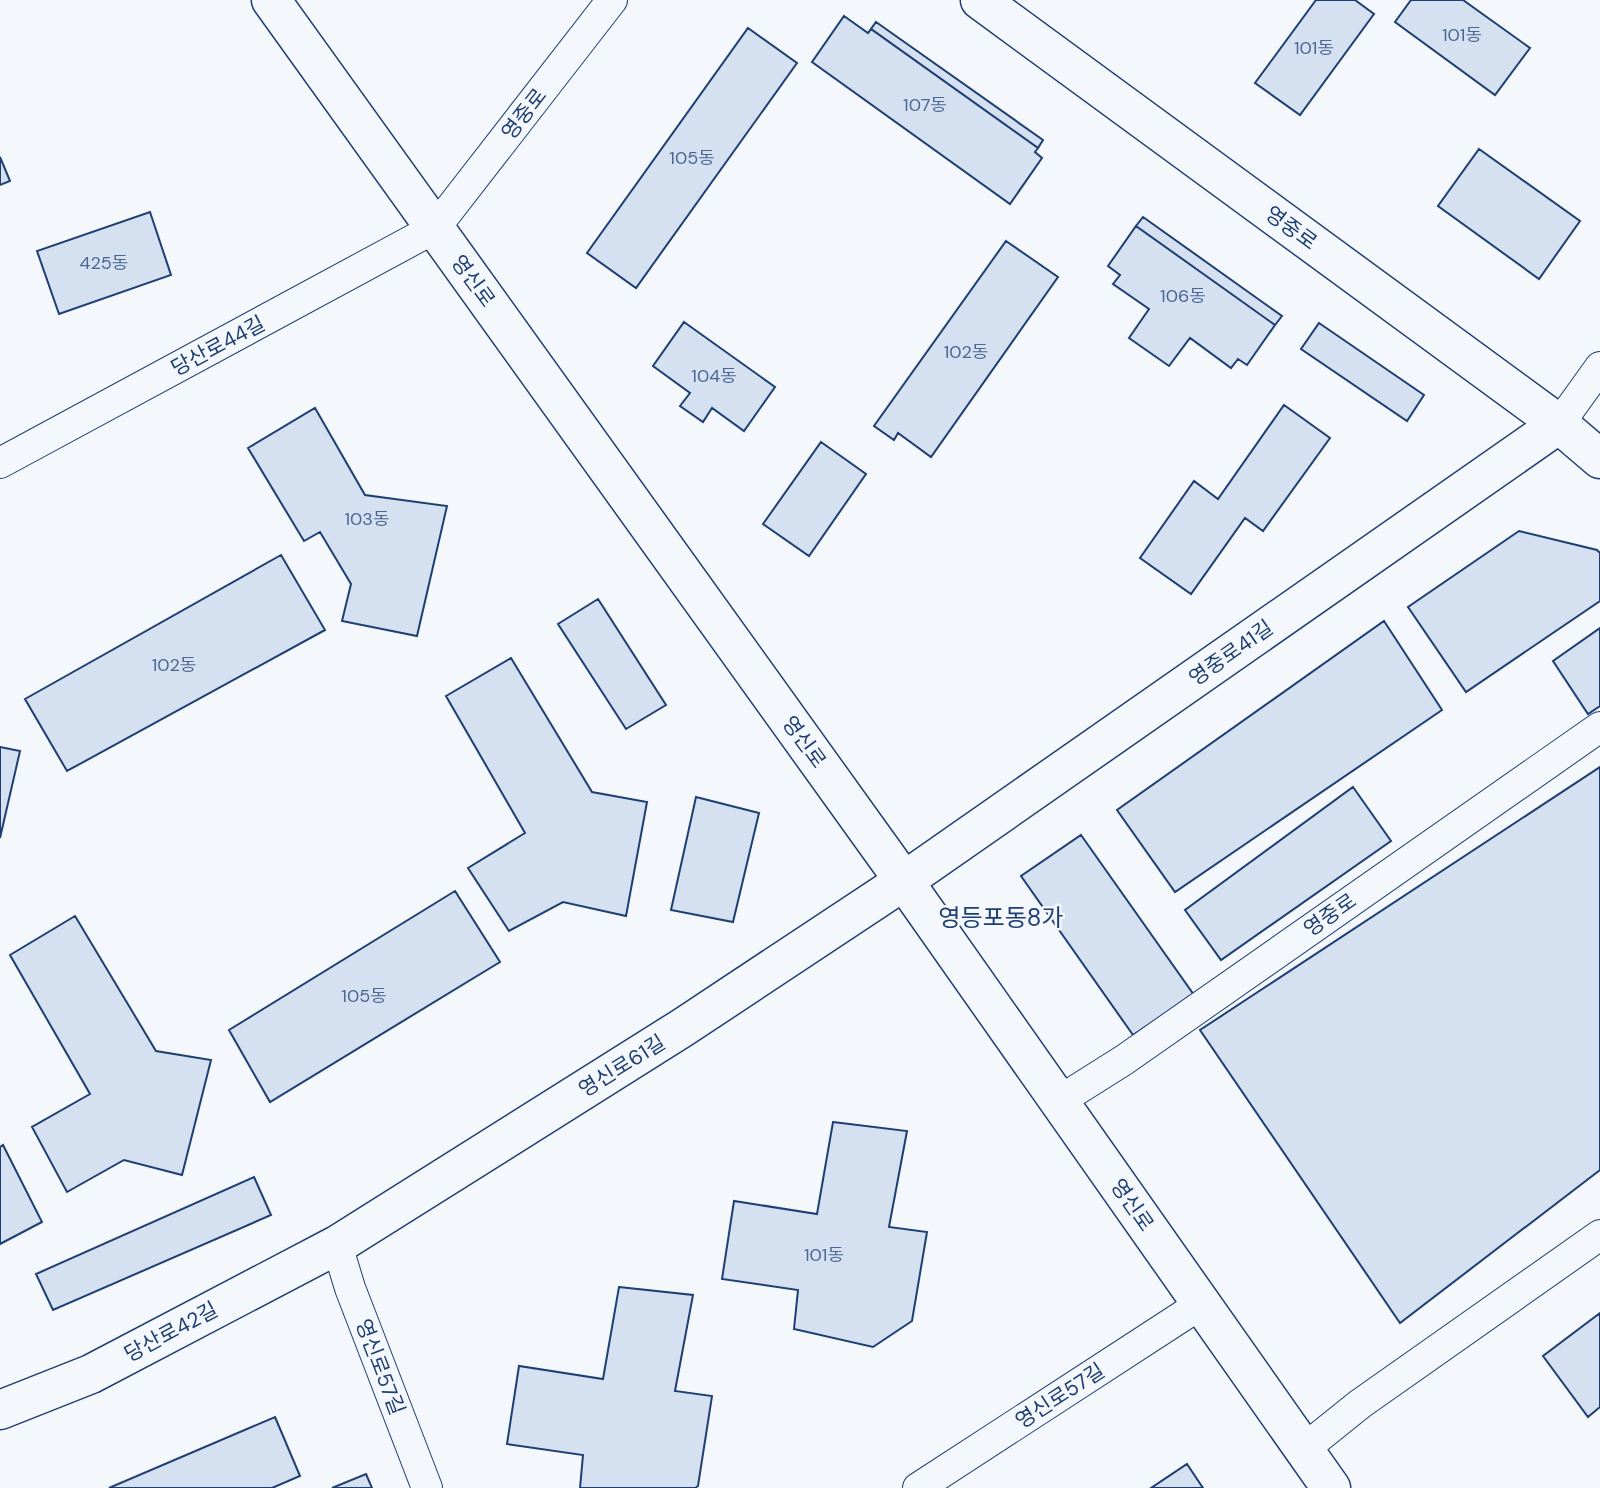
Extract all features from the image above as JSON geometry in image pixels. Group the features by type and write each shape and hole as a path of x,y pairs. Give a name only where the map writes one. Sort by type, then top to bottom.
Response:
{"main road":[{"name":"영신로","path":"271,0 904,881 1331,1488"},
{"name":"영중로","path":"980,0 1559,424 1600,459"},
{"name":"영중로41길","path":"904,881 1559,424"},
{"name":"영신로61길","path":"337,1245 682,1028 904,881"},
{"name":"당산로42길","path":"0,1410 91,1374 337,1245"}],"street":[{"name":"영중로","path":"435,228 612,0"},
{"name":"당산로44길","path":"0,463 435,228"},
{"path":"1559,424 1600,368"},
{"name":"영중로","path":"1059,1101 1124,1060 1600,727"},
{"path":"1304,1449 1360,1404 1600,1235"},
{"name":"영신로57길","path":"337,1245 350,1288 427,1488"},
{"name":"영신로57길","path":"918,1488 1201,1304"}],"building":[{"path":"1316,0 1355,0 1374,14 1300,115 1255,83"},
{"path":"1411,0 1463,0 1530,48 1495,95 1395,22"},
{"path":"844,16 868,33 871,29 1038,148 1035,152 1042,158 1010,204 812,62"},
{"path":"876,22 1043,140 1038,148 871,29"},
{"path":"748,28 797,63 636,288 587,253"},
{"path":"1479,149 1580,221 1539,279 1438,206"},
{"path":"0,157 10,181 0,185"},
{"path":"150,212 171,275 59,314 37,251"},
{"path":"1143,217 1282,316 1275,325 1136,226"},
{"path":"1136,226 1275,325 1247,365 1238,359 1231,368 1190,338 1169,366 1129,338 1149,309 1113,284 1120,275 1108,266"},
{"path":"1006,241 1058,277 931,457 898,433 894,440 874,426"},
{"path":"684,322 775,387 744,431 712,408 703,422 680,406 690,393 653,366"},
{"path":"1319,323 1424,395 1407,421 1301,349"},
{"path":"1284,405 1330,438 1263,531 1245,518 1191,594 1140,558 1194,481 1218,499"},
{"path":"315,408 365,495 447,506 417,636 342,621 351,584 320,532 304,541 248,448"},
{"path":"821,442 866,474 809,556 763,524"},
{"path":"1519,531 1597,550 1600,553 1600,601 1466,692 1408,607"},
{"path":"281,555 325,630 67,771 25,699"},
{"path":"598,599 666,705 626,729 558,624"},
{"path":"1384,621 1442,710 1175,892 1117,810"},
{"path":"1600,628 1600,706 1588,714 1553,661"},
{"path":"511,658 592,792 647,802 626,916 563,902 509,931 468,868 525,833 446,696"},
{"path":"0,747 20,751 0,838"},
{"path":"1600,767 1600,1170 1400,1323 1200,1030"},
{"path":"1353,787 1391,841 1221,960 1185,910"},
{"path":"696,797 759,813 733,922 671,910"},
{"path":"1081,835 1194,995 1133,1035 1021,876"},
{"path":"455,891 500,962 270,1102 229,1030"},
{"path":"75,916 156,1051 211,1060 182,1175 124,1160 67,1192 32,1127 90,1094 10,955"},
{"path":"833,1122 907,1131 889,1227 927,1232 912,1321 873,1347 794,1329 798,1290 722,1279 734,1201 817,1214"},
{"path":"3,1145 42,1222 0,1244 0,1147"},
{"path":"254,1177 271,1215 53,1310 36,1274"},
{"path":"619,1287 693,1295 675,1391 712,1396 698,1486 695,1488 580,1488 583,1455 507,1444 519,1366 603,1379"},
{"path":"1600,1313 1600,1407 1588,1417 1543,1356"},
{"path":"275,1417 300,1476 272,1488 109,1488"},
{"path":"1187,1464 1203,1488 1151,1488"},
{"path":"366,1474 372,1488 332,1488"}],"district":[{"name":"영등포동8가","path":"1001,917"}]}
